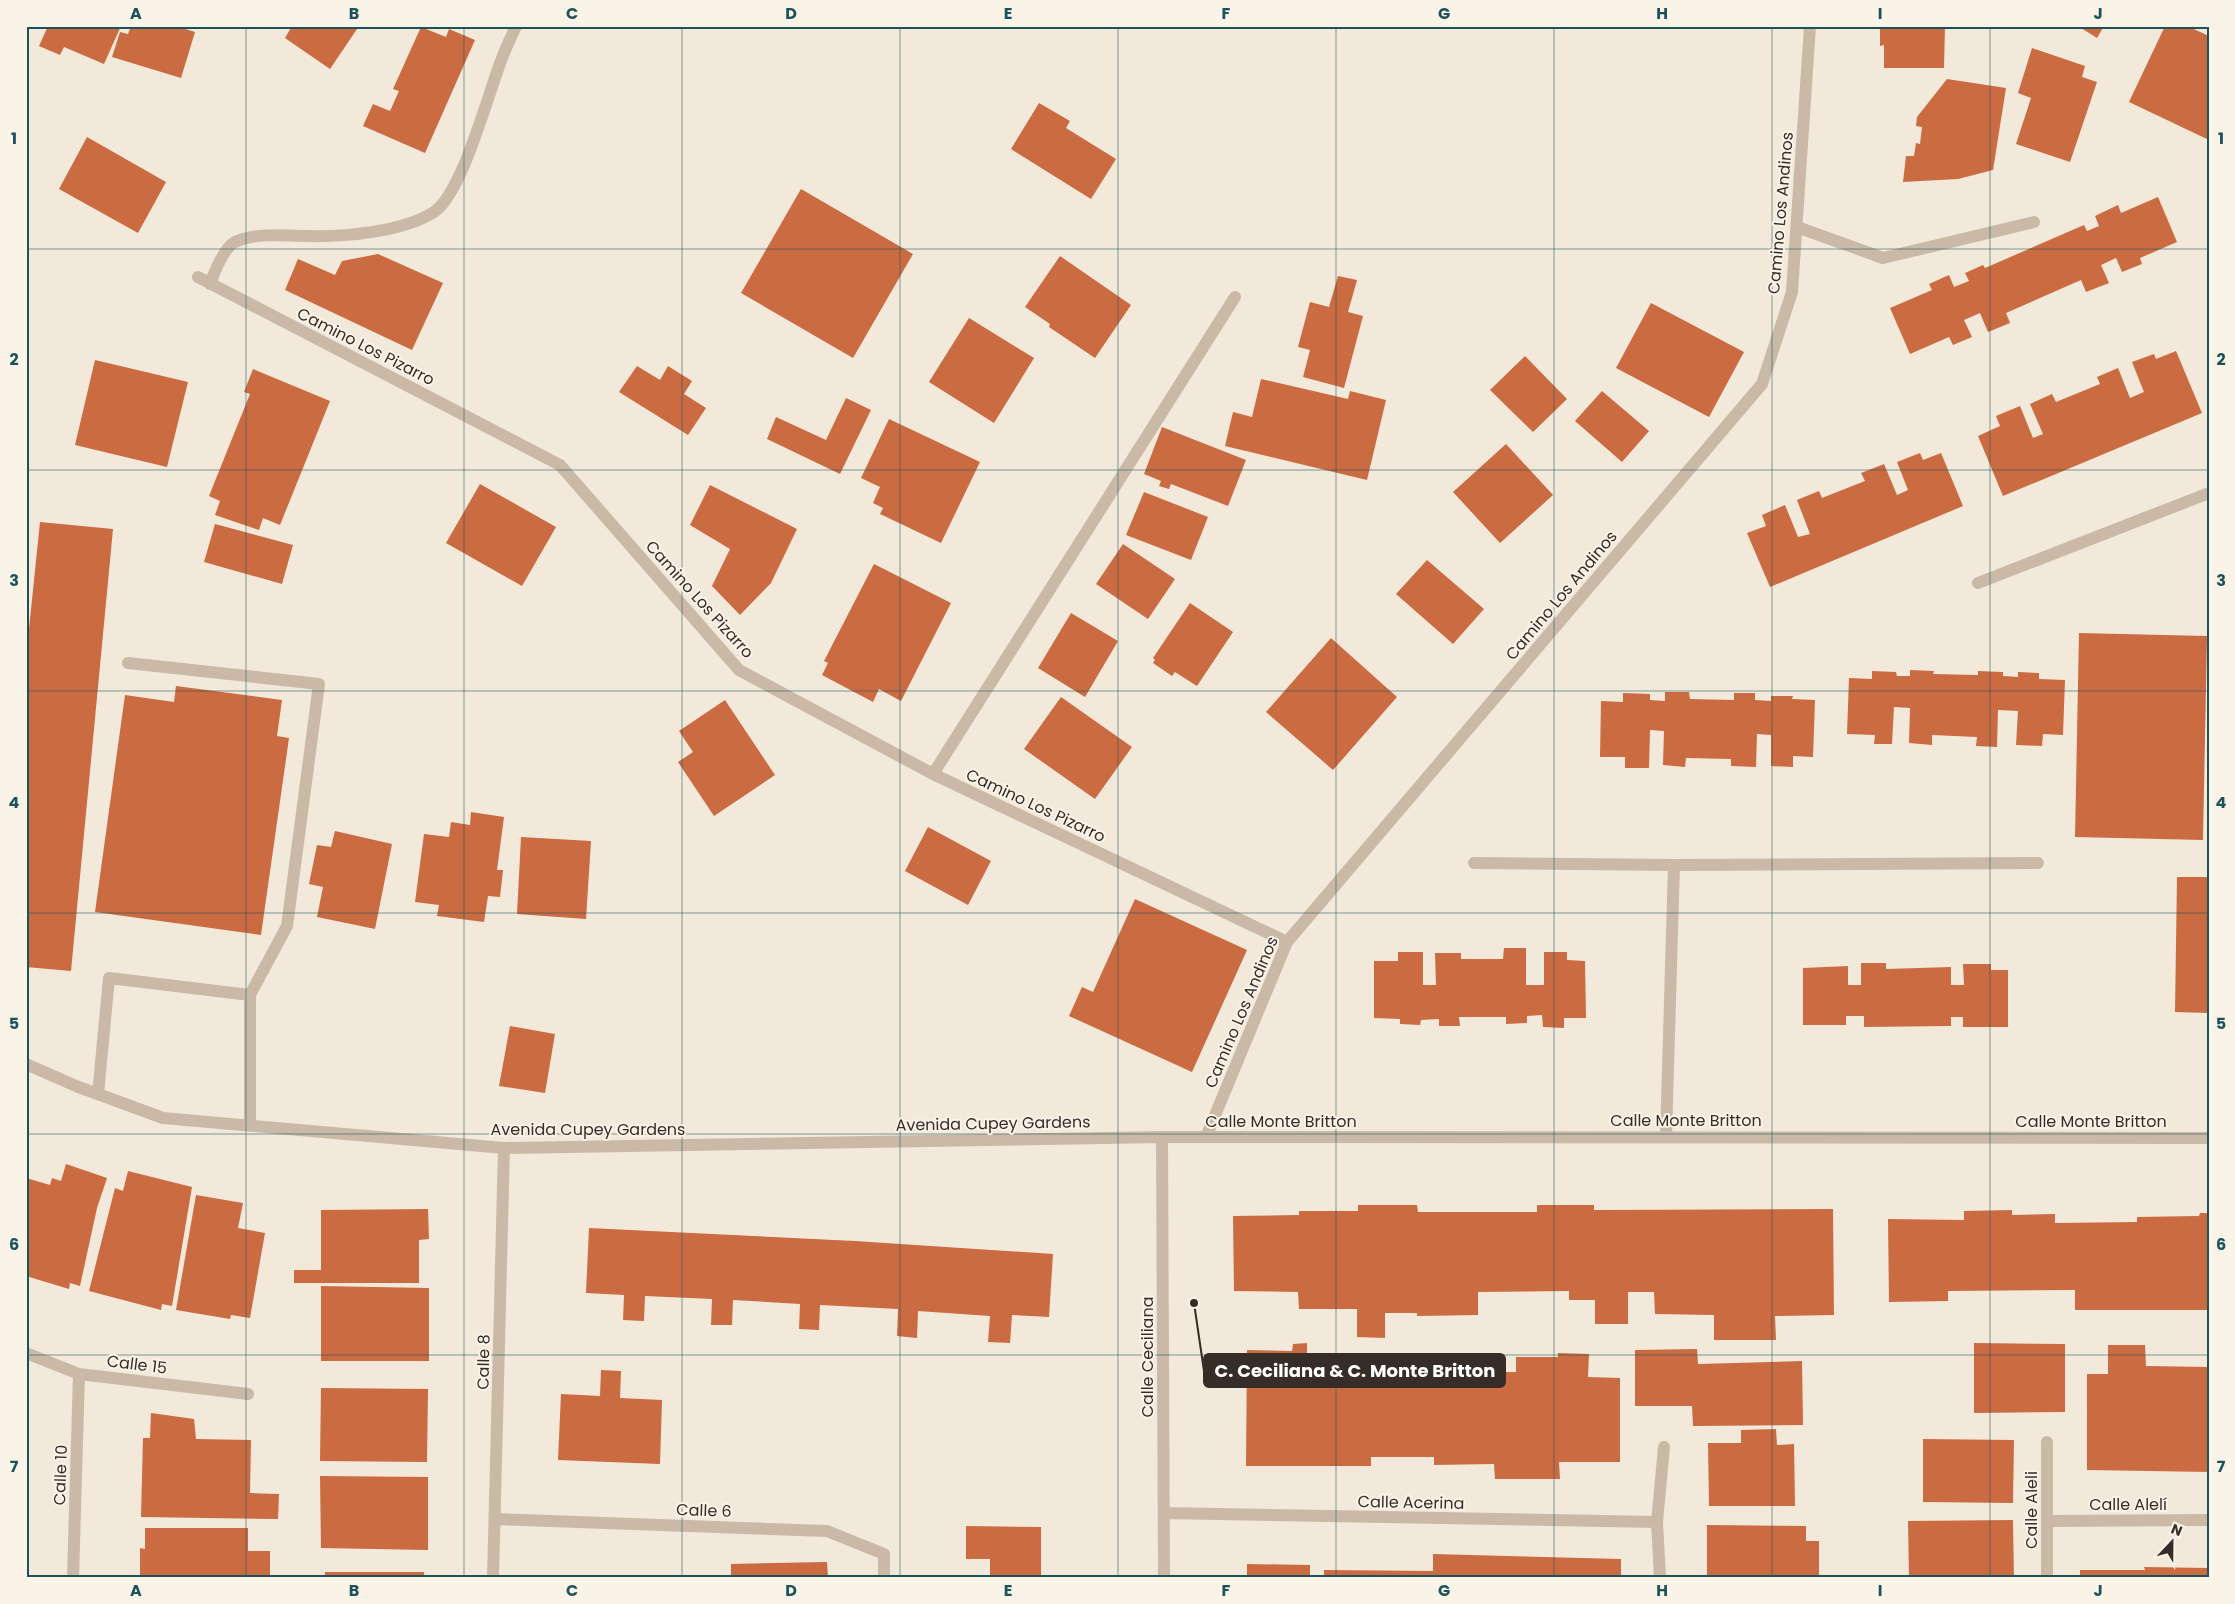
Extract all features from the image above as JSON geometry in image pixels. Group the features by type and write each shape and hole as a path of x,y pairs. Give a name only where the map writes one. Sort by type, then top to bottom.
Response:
{"street":[{"name":"Camino Los Pizarro","path":"516,26 501,60 455,186 436,211 393,229 313,236 259,236 234,243 204,280 560,464 739,670 933,774 1287,942"},
{"name":"Camino Los Andinos","path":"1206,1137 1287,942 1762,384 1792,292 1810,26"},
{"path":"1797,227 1884,258 2034,222"},
{"path":"933,774 1235,296"},
{"path":"1978,583 2209,493"},
{"path":"128,663 319,684 287,926 250,995 250,1126"},
{"path":"1474,863 1674,865 2038,863"},
{"path":"1666,1136 1674,865"},
{"path":"98,1094 109,978 250,995"},
{"name":"Avenida Cupey Gardens","path":"26,1064 98,1094 163,1118 504,1148 1162,1137"},
{"name":"Calle Monte Britton","path":"1162,1137 2209,1138"},
{"name":"Calle Ceciliana","path":"1162,1137 1164,1578"},
{"name":"Calle 8","path":"493,1578 504,1148"},
{"name":"Calle 15","path":"26,1353 80,1374 248,1394"},
{"name":"Calle 10","path":"74,1578 80,1374"},
{"name":"Calle Aleli","path":"2047,1442 2047,1578"},
{"path":"1660,1578 1657,1522 1664,1447"},
{"name":"Calle Acerina","path":"1164,1513 1657,1522"},
{"name":"Calle 6","path":"496,1519 827,1531 884,1554 884,1578"},
{"name":"Calle Alelí","path":"2048,1521 2209,1520"}],"building":[{"path":"48,26 60,26 66,29 67,26 121,26 104,64 64,47 60,55 39,46"},
{"path":"131,26 176,26 195,32 181,78 112,57 120,32 128,34"},
{"path":"292,26 353,26 357,29 330,69 285,38"},
{"path":"1880,26 1945,26 1944,68 1884,68 1884,45 1880,46"},
{"path":"2078,26 2104,26 2097,38"},
{"path":"2165,26 2187,26 2209,36 2209,140 2129,102"},
{"path":"421,27 446,37 449,29 475,40 425,153 363,126 373,104 390,111 399,91 393,89"},
{"path":"2032,48 2085,66 2082,77 2097,82 2070,162 2016,144 2031,98 2018,93"},
{"path":"1947,79 2006,88 1993,170 1958,179 1903,182 1906,156 1914,156 1916,143 1920,144 1922,127 1916,126 1917,117"},
{"path":"1039,103 1070,121 1066,128 1116,159 1091,199 1011,149"},
{"path":"87,137 166,182 138,233 59,189"},
{"path":"801,189 913,254 853,358 741,293"},
{"path":"2158,197 2177,242 2140,258 2142,264 2122,272 2116,258 2101,265 2109,283 2086,292 2081,280 2006,313 2010,323 1988,332 1980,313 1964,320 1972,337 1953,345 1949,337 1910,354 1890,308 1932,290 1929,284 1949,275 1954,287 1969,281 1965,273 1983,265 1985,268 2084,225 2087,231 2099,226 2095,216 2118,205 2121,213"},
{"path":"378,254 443,283 412,350 285,290 298,259 335,275 342,261"},
{"path":"1060,256 1131,305 1095,358 1049,327 1050,324 1025,307"},
{"path":"1338,276 1357,280 1348,312 1363,316 1344,388 1303,377 1310,350 1298,347 1310,302 1329,307"},
{"path":"1651,303 1744,352 1709,417 1616,368"},
{"path":"969,318 1034,358 994,423 929,382"},
{"path":"2176,351 2202,413 2003,496 1978,436 2000,426 1996,416 2020,406 2033,438 2043,434 2030,404 2052,394 2056,402 2100,384 2097,377 2118,368 2130,398 2144,392 2132,362 2154,354 2156,359"},
{"path":"1525,356 1567,399 1533,432 1490,390"},
{"path":"95,360 188,382 167,467 75,445"},
{"path":"637,366 660,380 668,366 692,381 684,394 706,408 688,435 619,392"},
{"path":"253,369 330,401 280,525 263,518 259,530 215,515 220,501 209,496 250,394 244,392"},
{"path":"1261,379 1348,399 1350,391 1386,400 1367,480 1225,446 1233,412 1252,417"},
{"path":"1602,391 1649,431 1622,462 1575,421"},
{"path":"846,398 871,410 840,474 767,439 776,417 826,440"},
{"path":"889,419 980,462 941,543 880,514 883,508 873,503 880,487 861,478"},
{"path":"1162,427 1246,460 1228,506 1171,484 1169,489 1159,486 1161,481 1144,474"},
{"path":"1506,444 1553,495 1500,543 1453,492"},
{"path":"1920,453 1923,460 1941,453 1963,506 1770,587 1747,533 1766,526 1762,515 1785,505 1798,537 1810,534 1797,500 1819,491 1822,498 1865,481 1861,473 1884,464 1897,495 1908,490 1897,462"},
{"path":"480,484 556,527 522,586 446,543"},
{"path":"710,485 797,529 771,583 740,615 712,586 730,549 690,525"},
{"path":"1144,492 1208,517 1191,560 1126,535"},
{"path":"40,522 113,529 71,971 26,967 26,658"},
{"path":"215,524 293,545 282,584 204,562"},
{"path":"1123,544 1175,579 1148,619 1096,584"},
{"path":"1427,560 1484,609 1453,644 1396,594"},
{"path":"874,564 951,603 901,701 879,689 873,702 822,675 828,663 824,661"},
{"path":"1190,603 1233,632 1197,686 1175,672 1172,676 1153,663 1155,660 1153,658"},
{"path":"1071,613 1118,641 1085,697 1038,668"},
{"path":"2079,633 2207,636 2203,840 2075,837"},
{"path":"1331,638 1397,697 1333,770 1266,712"},
{"path":"1910,670 1934,671 1933,674 1978,675 1978,671 2003,672 2003,676 2018,677 2018,672 2039,673 2039,679 2065,680 2063,735 2043,734 2042,746 2016,745 2018,711 1998,710 1997,747 1976,746 1977,737 1932,735 1932,745 1909,743 1910,708 1894,707 1892,744 1874,744 1875,735 1847,734 1849,678 1872,679 1872,671 1896,672 1897,676 1910,676"},
{"path":"176,686 282,700 277,736 289,738 261,935 95,912 125,695 174,702"},
{"path":"1665,692 1689,692 1690,699 1734,700 1734,693 1755,693 1755,700 1771,701 1771,696 1793,696 1792,699 1815,700 1813,757 1793,756 1793,767 1771,766 1771,735 1757,734 1756,767 1731,766 1731,759 1686,758 1685,767 1663,765 1664,731 1650,730 1649,768 1625,768 1625,757 1600,757 1601,701 1623,702 1623,693 1650,694 1650,700 1665,701"},
{"path":"1061,697 1132,747 1095,799 1024,749"},
{"path":"725,700 775,775 714,816 678,762 693,752 679,731"},
{"path":"471,812 504,817 497,870 503,870 500,897 488,896 484,922 437,916 439,905 415,902 424,834 449,837 451,822 470,825"},
{"path":"928,827 991,861 968,905 905,871"},
{"path":"335,831 392,844 375,929 317,917 323,887 309,884 317,845 331,847"},
{"path":"521,837 591,841 586,919 517,914"},
{"path":"2177,877 2209,877 2209,1013 2175,1012"},
{"path":"1135,899 1247,950 1192,1072 1069,1016 1082,987 1093,992"},
{"path":"1504,948 1526,948 1526,985 1544,985 1544,952 1567,952 1567,960 1585,961 1586,1018 1564,1018 1564,1028 1543,1027 1542,1015 1527,1016 1527,1023 1506,1024 1506,1017 1459,1017 1460,1026 1439,1026 1439,1019 1421,1020 1420,1025 1400,1024 1400,1019 1374,1018 1374,961 1398,961 1398,952 1423,952 1423,985 1436,985 1435,953 1461,953 1461,959 1503,959"},
{"path":"1861,963 1886,963 1886,969 1951,967 1951,985 1964,985 1963,964 1991,964 1991,970 2008,970 2008,1027 1963,1027 1963,1017 1951,1017 1951,1026 1864,1027 1864,1016 1846,1016 1846,1025 1803,1025 1803,968 1848,966 1848,985 1861,985"},
{"path":"510,1026 555,1034 545,1093 499,1086"},
{"path":"66,1164 107,1178 97,1208 80,1286 70,1283 69,1289 26,1276 26,1178 50,1185 52,1178 61,1181"},
{"path":"128,1171 192,1187 172,1306 162,1304 161,1310 89,1291 115,1188 123,1191"},
{"path":"196,1195 243,1203 238,1228 265,1233 250,1318 231,1315 230,1319 176,1310"},
{"path":"1358,1205 1417,1205 1418,1212 1537,1212 1537,1205 1594,1205 1594,1210 1833,1209 1834,1315 1775,1316 1776,1340 1714,1340 1714,1315 1655,1314 1654,1292 1628,1292 1628,1324 1595,1324 1595,1300 1569,1300 1569,1291 1478,1292 1478,1315 1417,1316 1417,1313 1385,1313 1385,1338 1357,1337 1357,1309 1299,1309 1298,1292 1234,1291 1233,1216 1299,1215 1299,1211 1358,1211"},
{"path":"428,1209 429,1239 419,1240 419,1283 294,1283 294,1270 321,1270 321,1210"},
{"path":"2012,1210 2012,1215 2055,1214 2055,1223 2137,1222 2137,1217 2199,1216 2200,1213 2209,1213 2209,1310 2075,1310 2075,1290 1948,1291 1948,1301 1889,1302 1888,1219 1964,1220 1964,1211"},
{"path":"589,1228 855,1241 1053,1254 1049,1317 1012,1315 1010,1343 988,1342 990,1316 918,1311 917,1338 897,1336 898,1309 820,1305 819,1330 799,1329 800,1304 733,1300 732,1325 711,1325 712,1299 645,1296 644,1321 623,1320 624,1295 586,1293"},
{"path":"321,1286 429,1288 429,1361 321,1361"},
{"path":"1307,1343 1307,1355 1325,1355 1324,1363 1371,1363 1371,1370 1496,1369 1496,1372 1516,1372 1516,1357 1558,1357 1558,1353 1589,1354 1588,1377 1620,1378 1620,1462 1559,1462 1560,1479 1495,1479 1494,1464 1434,1465 1434,1457 1371,1457 1371,1466 1246,1466 1247,1350 1292,1351 1293,1344"},
{"path":"1974,1343 2065,1344 2065,1412 1974,1413"},
{"path":"2108,1345 2145,1345 2146,1366 2209,1367 2209,1472 2087,1470 2087,1374 2108,1374"},
{"path":"1697,1349 1698,1364 1802,1361 1803,1425 1693,1426 1692,1406 1635,1406 1635,1350"},
{"path":"601,1370 621,1371 620,1398 662,1400 660,1464 558,1460 561,1394 600,1396"},
{"path":"321,1388 428,1389 427,1462 320,1461"},
{"path":"151,1413 194,1419 196,1439 251,1440 250,1493 279,1494 278,1519 141,1517 143,1438 150,1438"},
{"path":"1776,1429 1777,1445 1794,1444 1795,1506 1709,1506 1708,1443 1741,1443 1741,1430"},
{"path":"1923,1439 2014,1440 2013,1503 1923,1502"},
{"path":"320,1476 428,1477 428,1550 321,1548"},
{"path":"2013,1520 2014,1578 1909,1578 1908,1521"},
{"path":"1707,1525 1806,1526 1806,1541 1819,1541 1819,1578 1707,1578"},
{"path":"966,1526 1041,1527 1041,1578 969,1578 969,1576 990,1576 990,1559 966,1559"},
{"path":"145,1528 248,1528 248,1551 270,1551 270,1578 140,1578 140,1548 145,1549"},
{"path":"1433,1554 1621,1559 1621,1578 1324,1578 1324,1570 1433,1571"},
{"path":"827,1562 828,1578 731,1578 731,1564"},
{"path":"1247,1564 1310,1565 1310,1578 1247,1578"},
{"path":"2144,1567 2209,1568 2209,1578 2080,1578 2080,1570 2145,1570"},
{"path":"325,1572 424,1572 424,1578 325,1578"}],"place":[{"name":"C. Ceciliana & C. Monte Britton","path":"1194,1303"}]}
